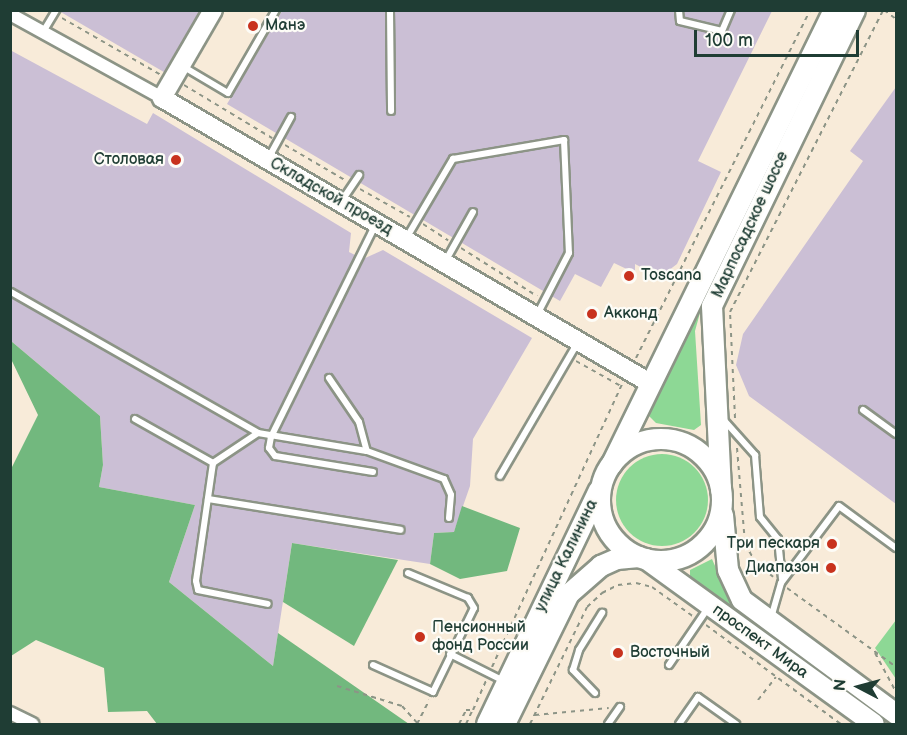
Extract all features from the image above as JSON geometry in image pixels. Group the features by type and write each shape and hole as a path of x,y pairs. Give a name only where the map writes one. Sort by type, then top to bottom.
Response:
{"main road":[{"name":"Марпосадское шоссе","path":"612,464 834,10"},
{"name":"Марпосадское шоссе","path":"722,498 715,412 712,306 855,10"},
{"path":"675,440 690,446 708,461 722,498 714,531 696,550 672,560 643,558 623,548 606,527 601,507 602,485 612,464 629,448 643,441 675,440"},
{"name":"улица Калинина","path":"487,724 602,485"},
{"name":"проспект Мира","path":"722,498 733,588 742,600 897,714"},
{"name":"проспект Мира","path":"643,558 874,724"},
{"name":"улица Калинина","path":"505,724 569,594 601,566 617,559 643,558"}],"street":[{"path":"162,98 175,71 213,10"},
{"name":"Складской проезд","path":"10,14 162,98 650,383"},
{"path":"10,713 33,724"}],"lane":[{"path":"175,71 228,93 276,10"},
{"path":"390,10 391,111"},
{"path":"679,10 680,21 722,31 731,10"},
{"path":"43,32 55,12"},
{"path":"268,160 291,117"},
{"path":"405,240 453,159 564,140 569,253 536,316"},
{"path":"341,202 359,175"},
{"path":"444,263 473,212"},
{"path":"373,472 275,456 269,448 271,437 376,223"},
{"path":"11,292 258,433 271,437 367,451 444,479 451,495 449,518"},
{"path":"500,476 578,341"},
{"path":"328,378 359,422 367,451"},
{"path":"862,410 897,434"},
{"path":"715,412 755,455 760,517 778,539 781,583 770,622"},
{"path":"135,419 213,463"},
{"path":"258,433 213,463 198,591 268,604"},
{"path":"208,499 401,530"},
{"path":"781,583 839,506 897,548"},
{"path":"373,665 433,692 474,608 468,598 408,573"},
{"path":"669,664 710,605"},
{"path":"595,693 573,670 579,650 602,613"},
{"path":"450,654 508,682"},
{"path":"679,724 698,697 733,724"},
{"path":"608,724 620,707"}],"path":[{"path":"635,360 810,10"},
{"path":"735,416 730,312 883,10 897,19"},
{"path":"55,12 175,71"},
{"path":"181,84 417,220 545,300"},
{"path":"569,358 621,386"},
{"path":"493,665 626,376"},
{"path":"736,442 745,544 756,563 774,577"},
{"path":"788,588 897,667"},
{"path":"717,633 841,724"},
{"path":"874,651 897,692"},
{"path":"758,700 776,676"},
{"path":"466,724 488,677"},
{"path":"337,686 402,706 417,724 433,692"},
{"path":"535,714 620,707"},
{"path":"459,724 466,710 472,710"}],"shaded area":[{"path":"59,11 205,11 169,75"},
{"path":"282,11 772,11 698,161 721,172 677,264 660,277 635,264 635,273 614,263 601,287 575,274 560,301 227,104"},
{"path":"10,50 147,124 153,113 351,233 349,252 363,259 383,250 532,338 473,439 470,486 454,532 434,533 430,564 292,543 273,666 169,582 195,505 99,487 103,465 100,416 11,341"},
{"path":"896,87 896,504 749,396 736,365 743,334 863,161 850,151"}],"green space":[{"path":"706,291 695,331 701,425 694,430 656,423 648,415 651,402"},
{"path":"11,341 100,416 103,465 99,487 195,505 169,582 273,666 278,633 409,724 157,724 147,711 108,712 104,668 36,640 11,656 11,469 38,415 11,359"},
{"path":"662,454 680,457 695,467 705,482 708,500 705,518 695,533 680,543 662,546 644,543 629,533 619,518 616,500 619,482 629,467 644,457"},
{"path":"462,506 520,528 507,571 460,579 430,564 434,533 454,532"},
{"path":"292,543 398,560 354,646 283,602"},
{"path":"712,559 729,598 740,612 896,724 889,724 690,578 690,570"},
{"path":"896,620 896,679 875,648"}],"place":[{"name":"Манэ","path":"253,26"},
{"name":"Столовая","path":"176,160"},
{"name":"Toscana","path":"629,276"},
{"name":"Акконд","path":"592,314"},
{"name":"Три пескаря","path":"832,544"},
{"name":"Диапазон","path":"831,568"},
{"name":"Пенсионный фонд России","path":"420,637"},
{"name":"Восточный","path":"618,653"}]}
